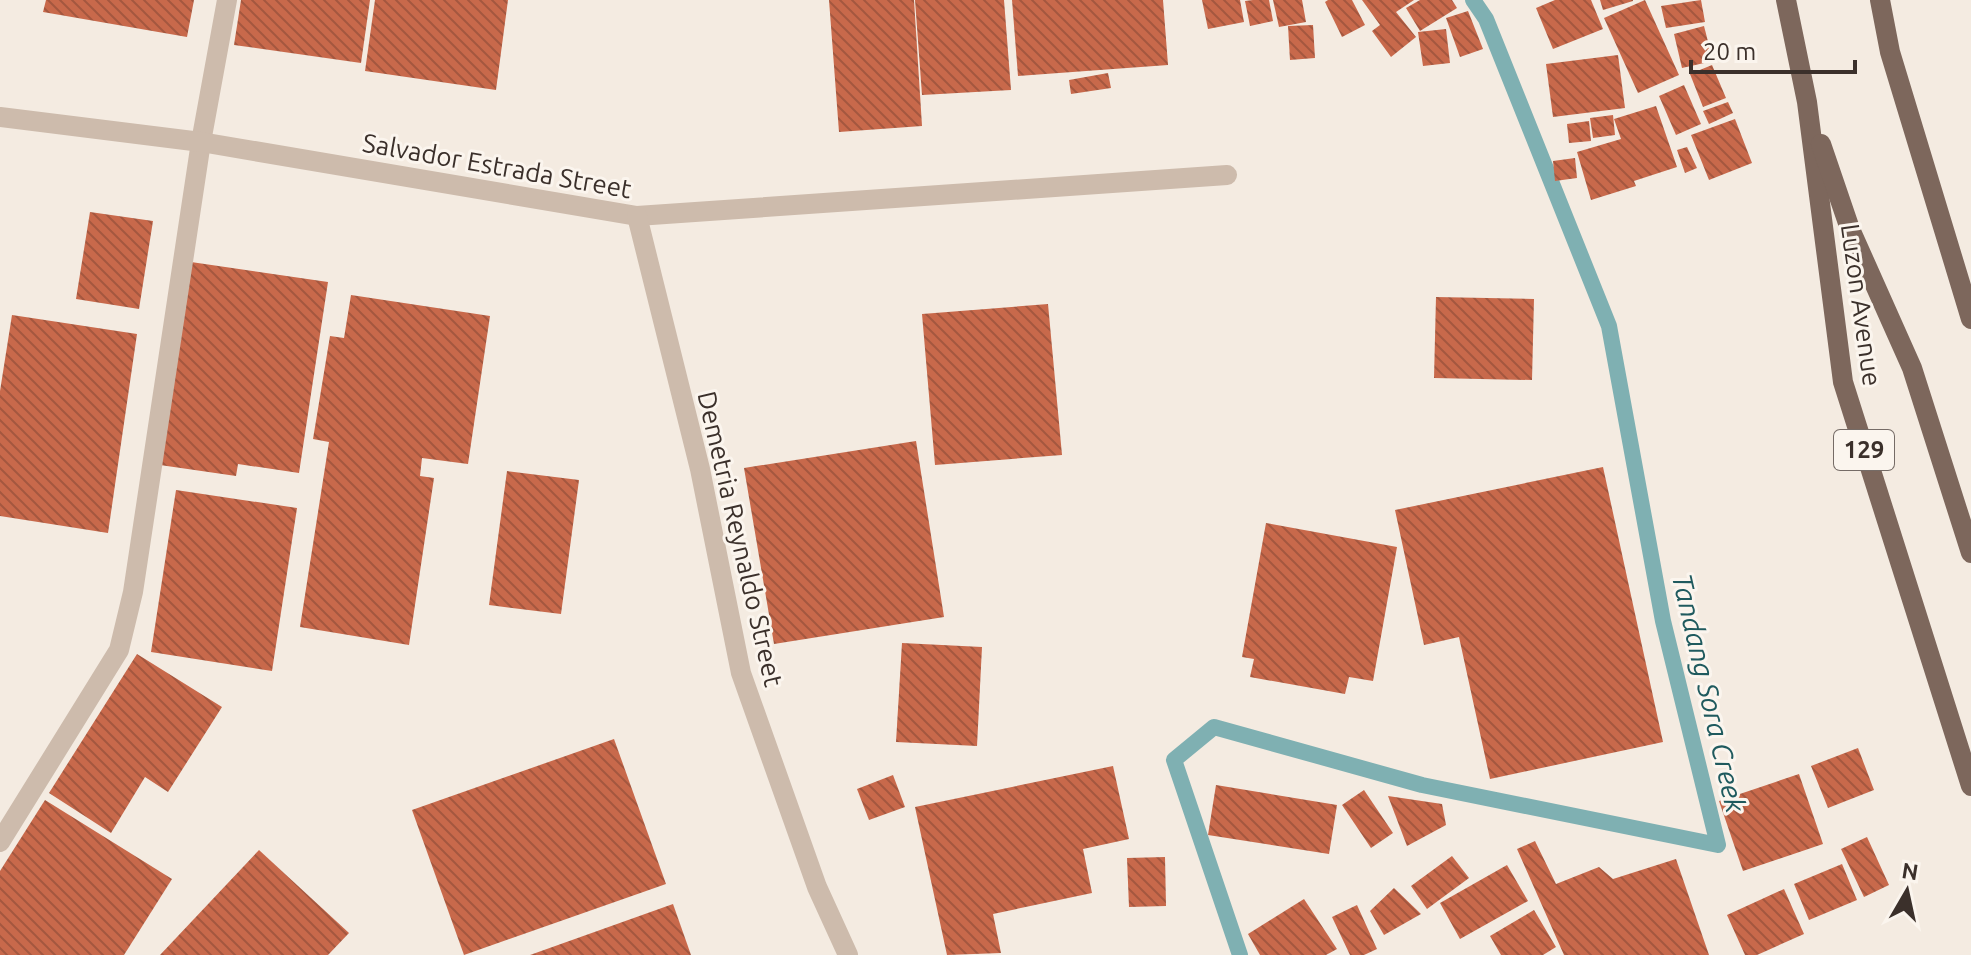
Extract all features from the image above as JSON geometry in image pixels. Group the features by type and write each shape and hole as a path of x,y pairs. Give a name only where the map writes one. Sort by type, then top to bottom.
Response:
{"main road":[{"name":"Luzon Avenue","path":"1786,0 1807,102 1843,382 1971,786"},
{"path":"1880,0 1890,52 1971,319"},
{"name":"Luzon Avenue","path":"1807,102 1850,229 1912,368 1971,553"}],"street":[{"path":"0,842 119,650 133,592 201,142 227,0"},
{"name":"Salvador Estrada Street","path":"0,117 201,142 637,216 1227,175"},
{"name":"Demetria Reynaldo Street","path":"637,216 700,469 741,673 817,887 848,955"}],"building":[{"path":"46,0 194,0 187,37 43,12"},
{"path":"241,0 370,0 361,63 234,45"},
{"path":"375,0 508,0 496,90 365,71"},
{"path":"829,0 914,0 922,126 839,132"},
{"path":"915,0 1004,0 1011,90 922,95"},
{"path":"1012,0 1163,0 1168,65 1018,76"},
{"path":"1202,0 1240,0 1244,22 1208,29"},
{"path":"1269,0 1273,21 1250,26 1245,1"},
{"path":"1273,0 1302,0 1306,22 1279,27"},
{"path":"1352,0 1365,25 1342,37 1325,2"},
{"path":"1362,0 1414,0 1396,12 1416,37 1391,57 1372,31 1380,25"},
{"path":"1420,0 1452,0 1457,8 1420,31 1406,8"},
{"path":"1555,0 1591,0 1603,29 1553,49 1536,8"},
{"path":"1600,0 1633,0 1633,1 1603,10"},
{"path":"1645,0 1679,75 1638,93 1604,18"},
{"path":"1701,0 1705,22 1666,28 1661,6"},
{"path":"1468,11 1483,49 1460,57 1446,18"},
{"path":"1313,25 1315,58 1290,60 1288,26"},
{"path":"1704,26 1713,61 1682,68 1674,34"},
{"path":"1446,29 1450,63 1423,66 1418,32"},
{"path":"1618,55 1625,108 1553,117 1546,64"},
{"path":"1712,65 1726,98 1703,107 1690,74"},
{"path":"1108,73 1111,88 1071,94 1069,80"},
{"path":"1684,85 1701,124 1676,135 1659,96"},
{"path":"1728,102 1733,113 1709,124 1703,111"},
{"path":"1656,106 1677,167 1634,181 1636,186 1591,200 1577,152 1621,139 1614,119"},
{"path":"1613,115 1615,135 1593,138 1590,118"},
{"path":"1735,119 1752,163 1709,180 1691,135"},
{"path":"1589,121 1591,141 1569,143 1567,124"},
{"path":"1687,147 1697,168 1685,173 1677,150"},
{"path":"1575,158 1577,178 1555,181 1553,161"},
{"path":"90,212 153,221 139,309 76,299"},
{"path":"191,262 328,282 299,473 238,464 236,476 160,465"},
{"path":"351,295 490,316 468,464 422,458 420,476 434,478 409,645 300,627 329,442 313,439 330,336 344,338"},
{"path":"1436,297 1534,299 1532,380 1434,378"},
{"path":"1048,304 1062,455 935,465 922,314"},
{"path":"12,315 137,334 108,533 0,516 0,391"},
{"path":"916,441 944,617 774,644 744,468"},
{"path":"1603,467 1663,742 1490,779 1459,637 1424,645 1395,510"},
{"path":"507,471 579,480 561,614 489,605"},
{"path":"176,490 297,508 272,671 151,652"},
{"path":"1266,523 1397,547 1373,681 1349,677 1345,694 1250,677 1254,659 1242,657"},
{"path":"902,643 982,647 977,746 896,742"},
{"path":"137,654 222,707 168,792 145,777 111,833 49,793"},
{"path":"614,739 666,884 464,955 412,810"},
{"path":"1858,748 1874,790 1828,808 1811,766"},
{"path":"1113,766 1129,839 1083,849 1092,893 993,914 1001,953 947,955 915,807"},
{"path":"1799,774 1823,844 1743,871 1719,801"},
{"path":"893,775 905,807 869,820 857,789"},
{"path":"1216,785 1337,805 1329,854 1208,835"},
{"path":"1364,790 1393,833 1371,848 1342,805"},
{"path":"1388,796 1442,804 1446,825 1407,846"},
{"path":"45,800 172,879 124,955 0,955 0,871"},
{"path":"1867,837 1889,885 1864,897 1841,849"},
{"path":"1535,841 1556,884 1599,867 1613,879 1676,859 1709,955 1564,955 1517,849"},
{"path":"259,850 349,933 328,955 160,955"},
{"path":"1452,856 1469,878 1427,909 1411,886"},
{"path":"1165,857 1166,906 1129,907 1127,858"},
{"path":"1842,864 1857,900 1809,920 1794,884"},
{"path":"1507,865 1528,901 1460,939 1440,903"},
{"path":"1394,888 1421,914 1384,935 1370,911"},
{"path":"1784,889 1804,934 1757,955 1745,955 1727,915"},
{"path":"1304,899 1337,949 1326,955 1260,955 1248,934"},
{"path":"673,904 691,955 530,955"},
{"path":"1357,905 1377,949 1364,955 1350,955 1332,917"},
{"path":"1534,910 1556,947 1543,955 1501,955 1490,936"}],"waterway":[{"name":"Tandang Sora Creek","path":"1240,955 1174,760 1214,727 1422,785 1718,845 1663,621 1609,326 1486,19 1473,0"}]}
